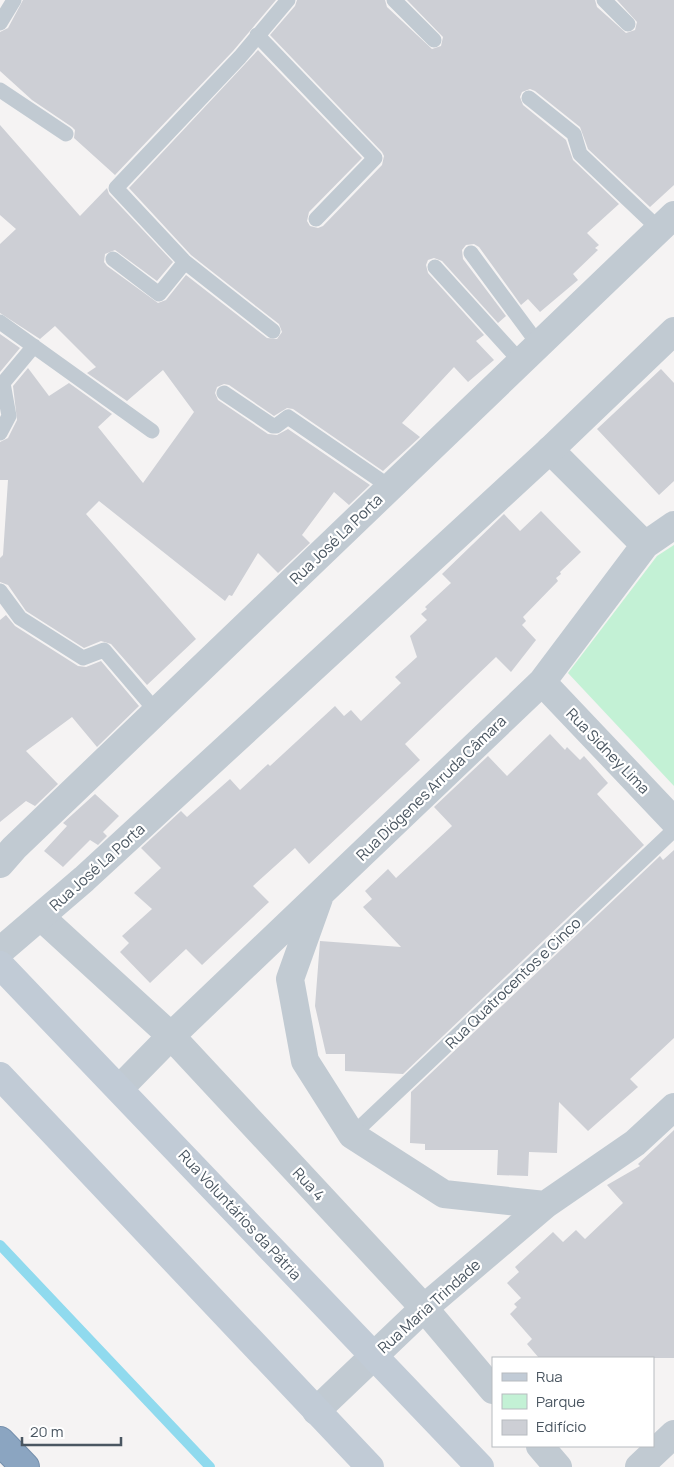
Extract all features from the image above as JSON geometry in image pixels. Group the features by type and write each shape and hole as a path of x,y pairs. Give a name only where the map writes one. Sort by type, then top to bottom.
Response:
{"highway":[{"path":"0,1441 25,1467"}],"main road":[{"name":"Rua Voluntários da Pátria","path":"0,965 120,1088 480,1467"},
{"path":"0,1076 370,1467"}],"street":[{"name":"Rua José La Porta","path":"0,864 14,848 156,711 667,222"},
{"name":"Rua José La Porta","path":"0,951 42,918 550,450 674,331"},
{"path":"550,450 645,545"},
{"name":"Rua Diógenes Arruda Câmara","path":"171,1036 542,682 645,545 674,525"},
{"name":"Rua Sidney Lima","path":"542,682 674,821"},
{"path":"321,893 290,978 305,1061 352,1135 444,1194 545,1205"},
{"name":"Rua 4","path":"42,918 171,1036 424,1308 492,1389"},
{"path":"120,1088 171,1036"},
{"name":"Rua Maria Trindade","path":"316,1410 424,1308 545,1205 635,1143 674,1107"},
{"path":"639,1467 674,1434"},
{"path":"541,1447 558,1467"}],"lane":[{"path":"0,23 14,0"},
{"path":"273,331 185,262 116,188 240,57 288,0"},
{"path":"394,0 434,40"},
{"path":"604,0 628,24"},
{"path":"257,35 375,158 316,219"},
{"path":"0,90 66,134"},
{"path":"529,98 574,134 580,154 667,222"},
{"path":"471,253 530,354"},
{"path":"113,259 159,294 185,262"},
{"path":"435,267 530,354"},
{"path":"0,322 152,431"},
{"path":"0,433 9,416 3,383 34,346"},
{"path":"224,393 272,426 276,426 288,417 390,487"},
{"path":"0,591 20,618 83,658 104,650 156,711"},
{"name":"Rua Quatrocentos e Cinco","path":"352,1135 674,830"}],"green space":[{"path":"674,545 674,786 568,673 657,556"}],"building":[{"path":"23,0 276,0 233,51 115,175 74,138 75,130 72,127 32,100 0,71 0,32 8,28"},
{"path":"297,0 385,0 387,7 432,49 441,46 443,37 407,0 595,0 597,7 626,33 635,30 637,22 617,0 674,0 674,185 650,207 588,149 580,127 535,91 530,89 522,92 520,97 523,105 566,140 573,160 619,204 587,233 599,245 595,248 598,250 573,274 578,280 540,312 528,299 521,305 479,247 474,244 466,245 462,250 463,259 506,316 498,323 442,261 434,258 428,260 426,265 428,273 484,335 476,341 494,360 468,382 454,367 402,423 420,437 383,471 293,409 287,408 274,416 229,385 224,384 217,387 215,393 218,400 268,434 277,435 288,429 370,485 349,505 334,492 302,535 310,543 278,573 258,553 232,596 229,595 225,601 99,501 86,514 196,639 147,685 111,644 101,641 84,648 26,611 8,585 0,582 0,558 3,555 8,480 0,480 0,442 8,438 17,420 13,386 28,368 49,396 69,383 112,414 98,427 143,483 194,412 163,370 127,401 87,373 96,367 55,326 40,339 0,313 0,244 16,229 0,215 0,125 80,216 107,188 109,194 173,262 157,281 115,250 105,254 104,262 107,266 158,303 166,300 186,275 267,338 277,339 282,332 279,324 191,255 129,188 258,50 362,158 309,212 307,221 310,226 318,228 323,226 382,165 384,156 382,152 270,35 295,6"},
{"path":"0,334 20,348 0,372"},
{"path":"661,369 674,383 674,481 659,495 597,429"},
{"path":"541,511 581,552 560,572 561,574 556,578 558,581 523,617 526,621 522,625 536,640 511,672 496,657 405,744 420,760 309,864 295,848 253,886 269,902 202,965 186,949 150,983 120,952 129,943 122,936 152,909 134,893 161,868 141,848 181,811 187,817 230,779 240,790 268,764 270,766 335,706 344,716 351,710 361,721 401,683 395,677 417,657 410,636 427,620 421,614 427,609 425,607 451,583 442,574 504,514 520,531"},
{"path":"6,615 15,626 78,666 86,667 101,661 139,706 97,747 72,717 26,751 58,784 35,806 26,801 0,822 0,620"},
{"path":"550,734 565,750 567,747 580,760 584,756 608,783 597,794 644,845 403,1074 345,1071 345,1054 326,1054 315,1006 320,941 401,947 363,907 372,899 365,891 388,869 396,878 452,826 434,807 488,756 507,776"},
{"path":"95,794 119,816 103,832 107,836 98,845 90,840 63,867 44,851 67,826 63,823"},
{"path":"674,850 674,1038 630,1079 638,1087 588,1131 559,1102 557,1153 529,1152 528,1176 497,1175 498,1150 425,1150 425,1144 410,1143 411,1092 660,856 663,860"},
{"path":"674,1130 674,1358 538,1357 527,1344 532,1339 510,1314 517,1307 514,1304 521,1298 507,1283 519,1272 515,1267 553,1232 563,1242 576,1230 585,1239 623,1203 607,1185 640,1166 638,1164"}],"waterway":[{"path":"0,1245 210,1467"}]}
